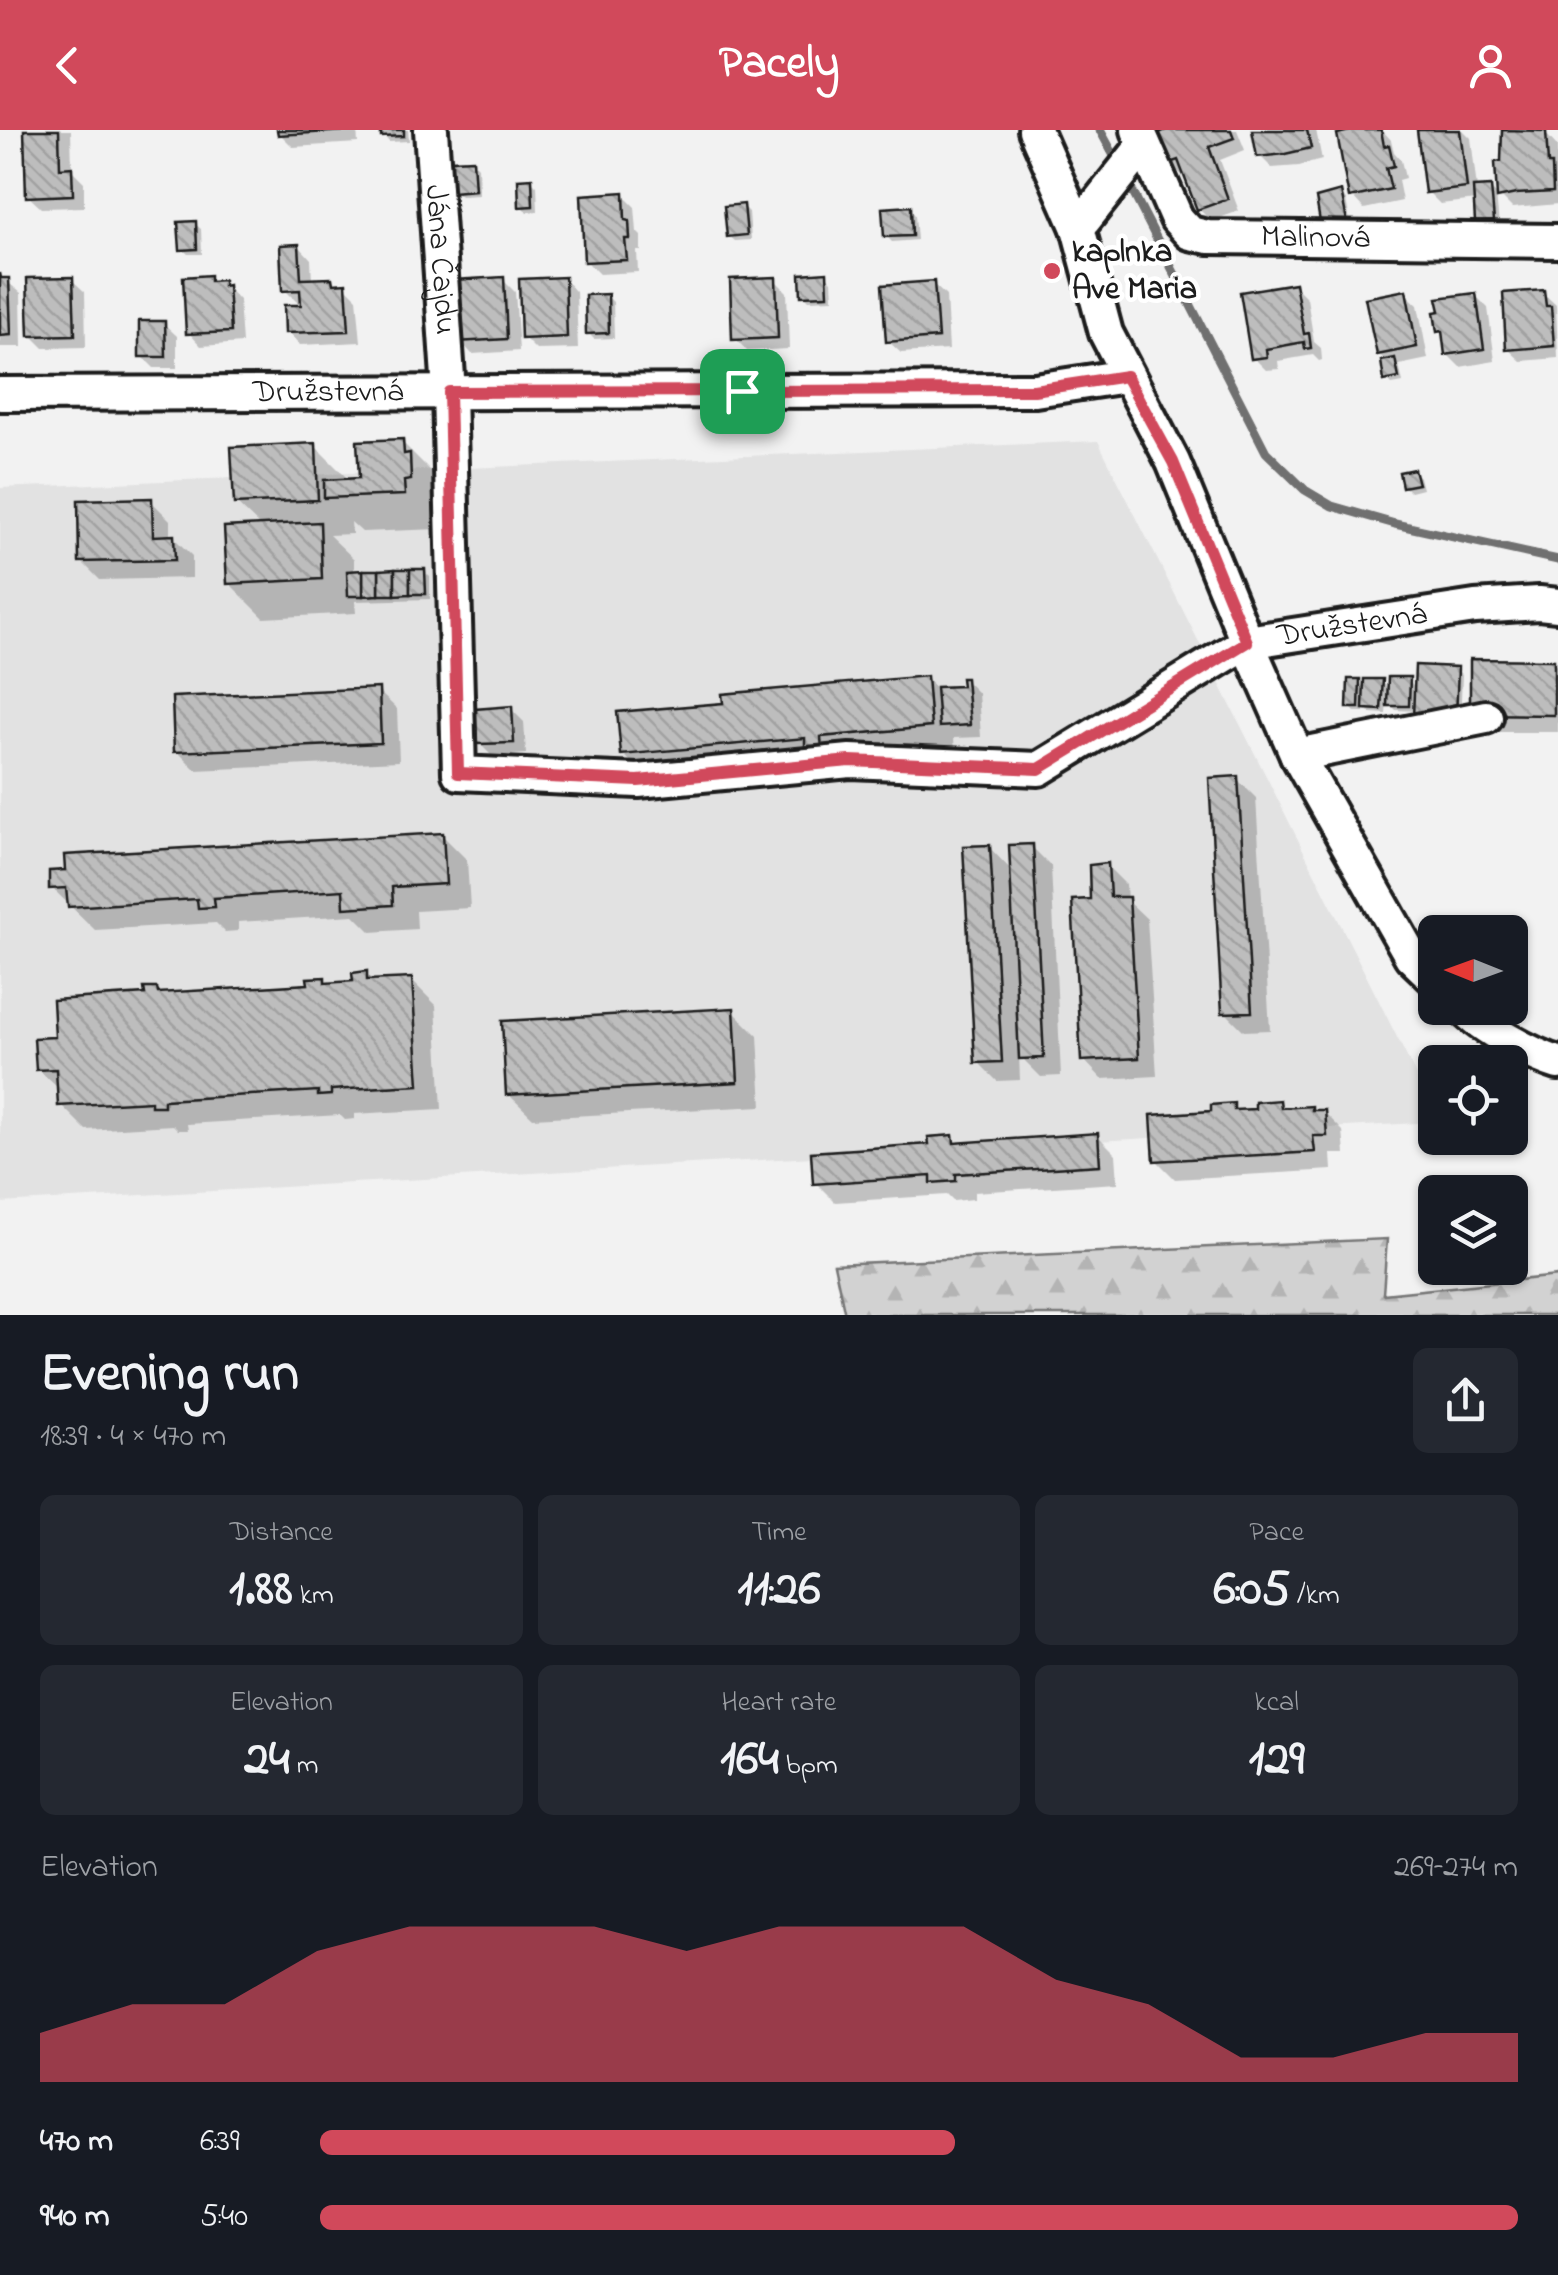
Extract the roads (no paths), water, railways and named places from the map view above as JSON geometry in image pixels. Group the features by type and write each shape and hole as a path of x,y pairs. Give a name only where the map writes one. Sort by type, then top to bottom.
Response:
{"street":[{"name":"Jána Čajdu","path":"431,130 449,392 458,773 638,781 850,761 1039,769 1247,642"},
{"path":"1035,130 1085,220 1106,333 1126,376"},
{"path":"1085,220 1136,149"},
{"name":"Malinová","path":"1136,149 1176,219 1190,232 1208,237 1558,241"},
{"name":"Družstevná","path":"0,394 1034,390 1126,376 1173,462 1247,642 1475,607 1540,603 1558,606"},
{"path":"1247,642 1298,754 1418,963"},
{"path":"1298,754 1486,717"},
{"path":"1485,1025 1558,1063"}],"waterway":[{"path":"1100,130 1118,163"},
{"path":"1125,177 1266,452 1305,490 1332,506 1395,524 1558,560"}],"place":[{"name":"kaplnka Ave Maria","path":"1052,271"}]}
